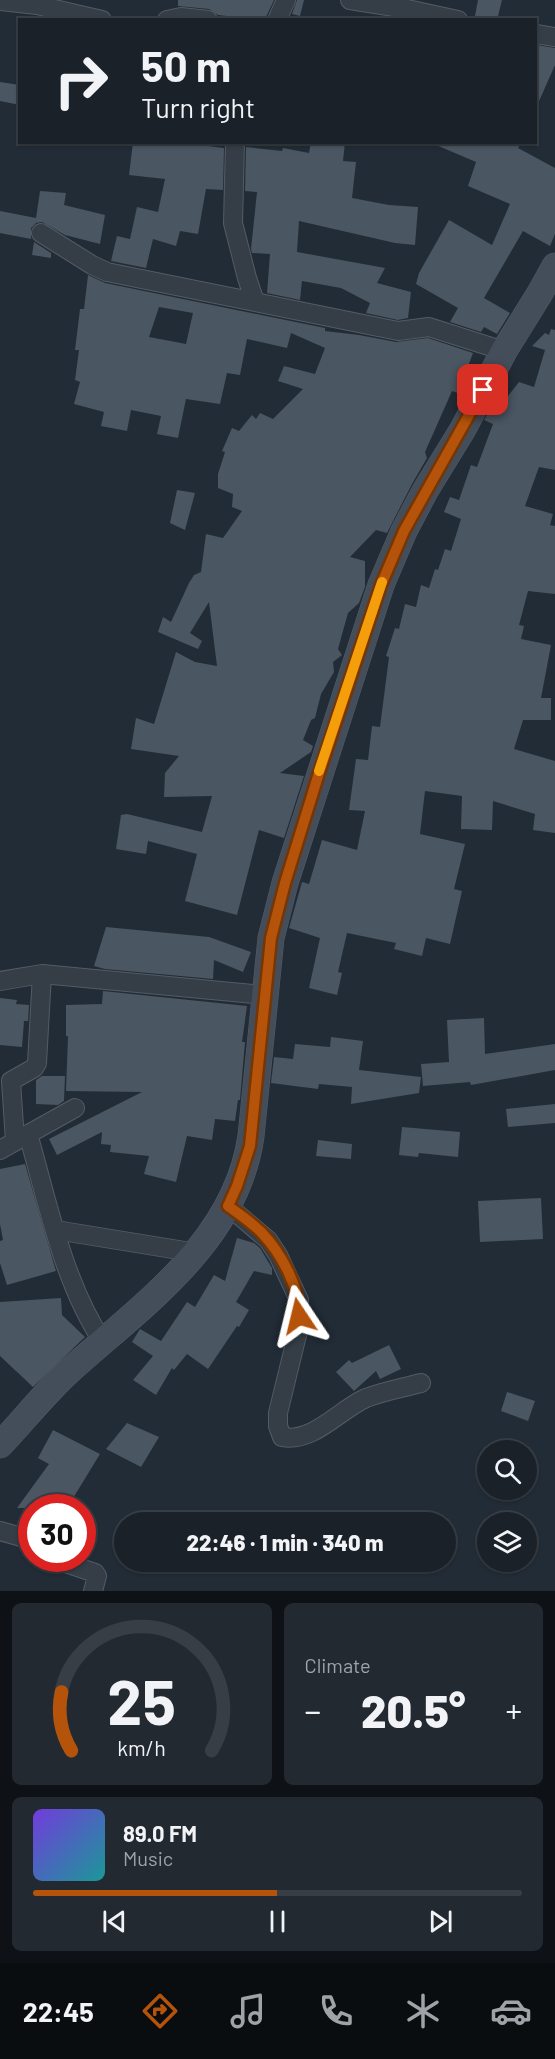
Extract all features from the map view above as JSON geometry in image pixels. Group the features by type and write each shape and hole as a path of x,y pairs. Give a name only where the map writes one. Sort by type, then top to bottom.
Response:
{"main road":[{"path":"0,1445 51,1389 139,1310 197,1253 228,1206 250,1146 271,938 285,883 381,585 404,531 504,351 555,266"}],"street":[{"path":"278,18 286,0"},
{"path":"350,0 449,18"},
{"path":"0,1 37,5 93,18"},
{"path":"537,34 555,37"},
{"path":"235,144 233,223 255,302"},
{"path":"41,233 107,272 398,331 429,327 504,351"},
{"path":"0,981 42,974 264,995"},
{"path":"42,974 37,1063 34,1068 14,1078 11,1082 14,1142 56,1230 77,1294 88,1319 104,1341"},
{"path":"14,1142 75,1108"},
{"path":"228,1206 268,1240 278,1255 299,1300 299,1327 278,1413 278,1426 282,1437 294,1439 313,1431 362,1400 387,1390 421,1383"},
{"path":"56,1230 197,1253"},
{"path":"0,1531 18,1536"},
{"path":"92,1572 98,1576 93,1591"}],"building":[{"path":"178,0 274,0 266,17 243,16 243,18 218,15 209,9 178,6"},
{"path":"297,0 304,0 300,16 292,14"},
{"path":"478,0 502,0 498,18 475,16"},
{"path":"537,45 555,48 555,65 537,106"},
{"path":"0,82 18,85 18,105 0,101"},
{"path":"133,144 192,144 224,148 223,190 206,189 198,234 180,231 176,246 153,239 146,268 111,261 117,236 130,239 137,207 158,212 165,179 129,175"},
{"path":"311,144 345,144 343,161 356,162 352,198 389,205 418,207 415,245 395,243 299,221 297,252 385,268 377,283 411,292 408,318 398,320 366,313 370,303 341,288 302,281 300,300 267,293 270,254 252,253 251,249 257,192 245,191 246,147 282,151 283,148 309,153"},
{"path":"434,144 521,144 518,148 555,168 555,234 550,246 523,231 484,298 510,313 497,334 484,327 481,332 450,322 458,308 416,284 419,273 449,220 492,245 510,204 468,186 476,162"},
{"path":"40,191 66,193 64,205 105,215 100,244 65,235 42,222 36,223 31,228 31,239 0,233 0,211 36,218"},
{"path":"34,242 51,253 51,258 32,255"},
{"path":"88,275 105,283 325,328 325,331 396,342 428,338 473,353 458,393 452,391 425,452 427,458 387,533 376,530 350,557 365,561 365,587 359,603 348,613 338,649 342,655 333,662 334,672 321,694 315,718 311,720 303,740 313,746 311,752 280,773 304,776 284,838 259,830 237,915 185,901 197,854 148,841 146,854 116,849 121,815 127,814 202,832 212,796 164,797 165,773 179,756 131,749 136,718 154,724 176,652 195,662 217,666 209,602 190,633 202,641 198,649 158,632 163,617 171,622 189,583 194,575 201,572 206,534 223,538 242,511 232,507 233,494 218,488 218,474 225,452 222,451 232,428 239,431 252,415 256,419 260,413 273,419 303,389 278,381 284,366 315,374 325,348 291,333 287,348 247,339 240,375 227,373 220,404 186,399 178,438 157,434 161,416 131,410 127,431 101,426 104,412 74,404 80,382 75,380 79,350 75,350 80,309 84,309","holes":["159,307 193,313 186,344 149,337"]},
{"path":"551,329 555,330 555,470 539,467 525,506 553,514 550,525 555,526 555,594 528,591 519,625 524,626 521,639 551,645 541,698 551,698 551,720 523,720 514,749 555,761 555,833 533,830 535,814 493,801 492,830 461,829 462,796 425,791 420,834 465,844 454,889 462,891 450,944 426,938 422,956 394,949 396,943 347,933 338,972 342,973 337,995 309,988 320,938 289,928 302,882 309,884 322,840 357,850 365,811 349,810 356,759 368,760 372,726 380,727 389,657 386,656 395,628 399,629 405,604 416,607 421,585 429,588 445,549 451,551 461,519 444,512 450,497 459,500 471,465 477,467 493,424 484,420 492,406 501,405 519,382 534,387 545,350 532,346 545,333 549,335"},
{"path":"177,490 195,493 185,530 170,523"},
{"path":"106,927 209,937 251,952 243,972 214,960 213,979 105,969 94,966"},
{"path":"103,991 247,1006 242,1042 245,1042 240,1100 238,1100 235,1121 215,1119 212,1140 187,1136 176,1182 144,1174 149,1156 110,1152 111,1145 101,1144 102,1132 57,1155 49,1139 142,1092 66,1091 68,1036 66,1036 66,1005 102,1004"},
{"path":"0,998 17,1000 16,1004 29,1005 28,1021 24,1021 22,1047 0,1045"},
{"path":"484,1018 485,1054 555,1044 555,1070 471,1085 470,1082 423,1086 421,1064 449,1062 447,1020"},
{"path":"331,1037 363,1041 359,1070 421,1077 419,1093 351,1104 352,1087 319,1084 318,1089 271,1083 274,1057 293,1059 295,1044 330,1047"},
{"path":"42,1076 65,1076 64,1101 58,1105 36,1104 36,1080"},
{"path":"555,1104 555,1123 508,1127 506,1109"},
{"path":"402,1127 460,1132 458,1157 419,1153 418,1157 399,1155"},
{"path":"318,1140 352,1144 351,1159 316,1156"},
{"path":"25,1164 56,1271 7,1285 0,1263 0,1241 3,1240 0,1224 0,1169"},
{"path":"541,1198 543,1239 480,1242 478,1201"},
{"path":"237,1238 254,1243 260,1248 272,1268 272,1275 254,1271 236,1302 249,1310 208,1369 187,1354 174,1370 172,1368 156,1395 133,1380 153,1356 132,1342 140,1329 161,1341 187,1302 195,1307 214,1275 225,1281"},
{"path":"61,1298 62,1315 85,1337 33,1387 0,1356 0,1302"},
{"path":"389,1345 401,1369 380,1379 376,1371 354,1391 336,1372 349,1360 352,1363"},
{"path":"507,1392 535,1401 528,1421 501,1411"},
{"path":"127,1423 159,1437 141,1467 106,1449"},
{"path":"53,1430 100,1454 76,1494 27,1494 49,1464 38,1458"}],"slow traffic":[{"path":"319,771 382,582"}],"route":[{"path":"299,1316 299,1300 296,1291 278,1255 259,1231 228,1206 250,1146 271,938 285,883 326,751 381,585 404,531 483,390"}]}
